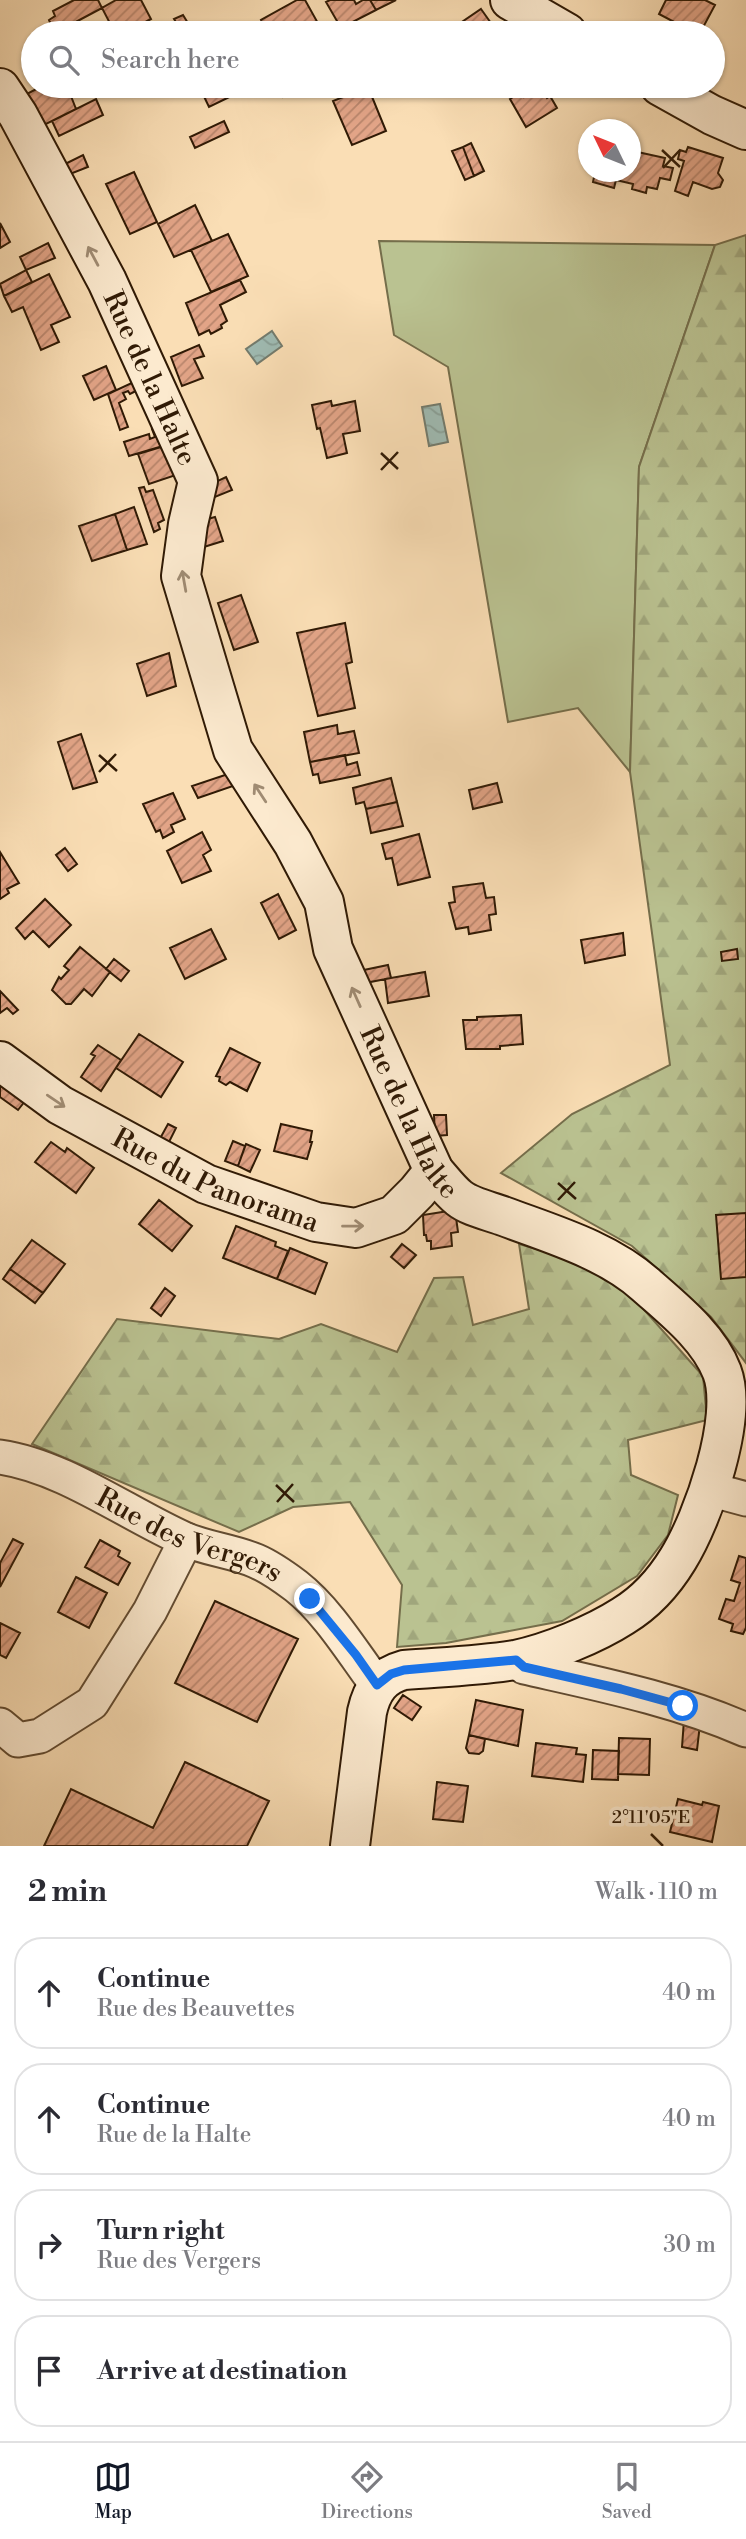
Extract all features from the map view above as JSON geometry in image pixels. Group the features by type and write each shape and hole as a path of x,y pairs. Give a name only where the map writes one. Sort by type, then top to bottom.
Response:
{"street":[{"path":"510,0 546,21"},
{"name":"Rue de la Halte","path":"0,88 18,115 107,281 198,481 188,524 181,576 233,750 293,843 324,902 333,949 434,1171 460,1199 560,1237 608,1259 643,1282 707,1346 722,1371 737,1407 724,1435 709,1489 680,1557 649,1597 623,1616 591,1632 516,1660 404,1670 391,1674 377,1685"},
{"path":"684,98 741,127"},
{"name":"Rue du Panorama","path":"0,1061 60,1105 206,1184 316,1222 356,1228 394,1214 434,1171"},
{"name":"Rue des Vergers","path":"0,1457 28,1462 186,1540 254,1560 297,1587 310,1599 377,1685"},
{"path":"709,1489 746,1499"},
{"path":"0,1725 18,1740 40,1737 92,1703 150,1611 186,1540"},
{"path":"516,1660 524,1667 683,1706 746,1730"},
{"path":"350,1846 367,1712 370,1696 377,1685"}],"green space":[{"path":"746,235 746,1363 711,1317 632,1246 501,1173 572,1114 670,1065 630,772 639,467 715,245"},
{"path":"379,241 715,245 639,467 630,772 578,708 508,722 448,367 394,335"},
{"path":"519,1244 578,1261 631,1295 703,1376 707,1420 628,1440 631,1475 678,1495 668,1535 637,1576 562,1621 446,1643 397,1647 402,1585 350,1502 293,1507 239,1532 32,1444 117,1319 279,1339 321,1324 397,1352 434,1278 463,1277 473,1325 529,1309"}],"water":[{"path":"272,331 282,346 257,364 246,349"},
{"path":"440,404 448,442 429,446 422,407"}],"building":[{"path":"74,0 98,0 102,8 78,21 49,21 55,16 53,11"},
{"path":"116,0 141,0 151,19 109,21 102,8"},
{"path":"297,0 305,0 317,21 262,21"},
{"path":"354,0 356,4 370,0 376,10 355,21 337,21 326,2"},
{"path":"370,0 396,0 376,10"},
{"path":"666,0 705,0 715,5 706,21 672,21 659,14"},
{"path":"481,9 490,21 463,21"},
{"path":"183,15 187,21 175,21 174,19"},
{"path":"24,98 72,98 76,109 38,128"},
{"path":"205,98 227,98 209,107"},
{"path":"340,98 372,98 386,131 352,145 333,101"},
{"path":"551,98 557,108 526,127 510,99"},
{"path":"96,99 103,115 59,136 52,121"},
{"path":"224,121 229,132 195,148 190,137"},
{"path":"471,143 484,171 474,176 463,147"},
{"path":"463,147 474,176 465,180 452,151"},
{"path":"688,147 723,158 718,173 723,180 720,187 712,189 693,182 688,196 675,191 684,161 678,159 680,150 686,152"},
{"path":"641,153 665,158 663,166 673,168 670,180 660,178 657,189 647,187 646,193 632,189 633,184 624,182 641,182"},
{"path":"83,155 88,167 70,174 65,164"},
{"path":"134,172 157,222 130,234 106,184"},
{"path":"593,182 616,182 614,188"},
{"path":"195,205 212,241 174,257 158,224"},
{"path":"0,223 10,242 0,248"},
{"path":"228,234 248,276 211,292 191,250"},
{"path":"48,243 55,258 26,270 20,257"},
{"path":"26,270 32,282 4,296 0,284"},
{"path":"49,274 70,317 51,325 59,342 41,350 23,307 12,312 4,296"},
{"path":"240,280 246,292 220,305 227,321 221,325 222,328 211,334 209,330 199,335 186,303"},
{"path":"199,345 204,356 194,359 203,378 182,386 171,357"},
{"path":"106,366 116,390 94,400 83,376"},
{"path":"138,380 142,388 130,394 128,391 123,393 126,399 119,403 128,427 120,430 108,394"},
{"path":"331,401 332,406 355,401 360,431 343,434 347,453 327,458 312,405"},
{"path":"164,424 173,443 129,456 124,442 149,434 150,439 155,437 152,429"},
{"path":"171,444 182,473 149,484 138,454"},
{"path":"226,477 232,490 210,499 207,486"},
{"path":"144,487 146,492 153,490 164,520 158,523 160,529 154,532 139,488"},
{"path":"134,507 147,544 127,550 115,514"},
{"path":"115,514 127,550 92,561 79,526"},
{"path":"215,517 223,541 191,551 200,521"},
{"path":"241,595 258,642 234,650 218,603"},
{"path":"345,623 352,662 346,664 355,708 318,716 297,633"},
{"path":"169,653 176,686 147,696 137,664"},
{"path":"337,725 338,734 354,731 359,753 310,762 304,732"},
{"path":"81,734 97,782 73,789 58,742"},
{"path":"345,755 347,765 357,762 360,775 320,783 318,774 313,775 310,762"},
{"path":"231,773 236,785 198,798 192,786"},
{"path":"391,778 397,802 366,809 364,802 356,804 353,788"},
{"path":"497,783 502,802 473,809 469,790"},
{"path":"173,793 185,819 171,825 174,832 163,838 160,830 156,832 143,804"},
{"path":"397,802 403,826 371,833 366,809"},
{"path":"202,832 211,850 203,855 211,871 182,883 167,851"},
{"path":"419,834 430,877 398,885 392,858 386,859 382,844"},
{"path":"65,848 77,864 68,871 56,855"},
{"path":"0,852 19,883 7,889 9,893 0,899"},
{"path":"483,883 486,898 494,897 496,914 489,915 491,930 469,934 468,927 456,929 449,903 455,902 453,887"},
{"path":"278,894 296,930 279,939 261,903"},
{"path":"45,899 71,925 49,947 33,931 25,939 16,928"},
{"path":"211,929 226,959 185,979 170,948"},
{"path":"623,933 625,955 585,963 581,940"},
{"path":"80,947 110,972 92,996 84,989 71,1004 66,1004 52,990 59,977 61,979 69,970 64,966"},
{"path":"737,949 738,959 722,961 721,952"},
{"path":"114,959 129,971 121,981 106,969"},
{"path":"388,965 391,978 365,983 359,971"},
{"path":"425,972 429,996 388,1003 385,979"},
{"path":"0,991 18,1010 13,1014 7,1008 0,1013"},
{"path":"521,1015 523,1044 500,1046 500,1049 466,1049 463,1020"},
{"path":"139,1034 183,1062 161,1097 116,1068"},
{"path":"98,1045 121,1060 101,1091 81,1077 95,1056 91,1054"},
{"path":"230,1048 260,1063 247,1091 230,1082 226,1085 216,1076"},
{"path":"0,1075 29,1096 18,1110 0,1097"},
{"path":"434,1115 446,1115 447,1135 435,1136"},
{"path":"168,1124 176,1128 166,1148 157,1144"},
{"path":"281,1124 312,1131 307,1159 274,1151"},
{"path":"233,1141 245,1146 238,1166 225,1161"},
{"path":"51,1142 65,1152 67,1148 94,1168 76,1193 35,1162"},
{"path":"246,1144 260,1150 250,1172 238,1166"},
{"path":"159,1200 192,1226 172,1251 139,1224"},
{"path":"455,1210 458,1232 451,1233 452,1246 431,1249 431,1241 427,1241 424,1235 423,1215"},
{"path":"746,1213 746,1277 721,1279 716,1215"},
{"path":"236,1226 276,1242 275,1246 288,1251 277,1279 223,1258"},
{"path":"32,1240 65,1264 43,1293 10,1269"},
{"path":"402,1244 416,1255 404,1268 391,1257"},
{"path":"290,1248 327,1263 315,1294 277,1279"},
{"path":"10,1269 43,1293 35,1303 3,1279"},
{"path":"165,1288 175,1296 161,1316 151,1308"},
{"path":"13,1539 23,1544 0,1587 0,1563"},
{"path":"100,1540 120,1551 118,1556 130,1563 118,1585 85,1567"},
{"path":"739,1556 746,1558 746,1628 743,1634 731,1631 733,1624 719,1619 726,1599 734,1601 740,1583 731,1580"},
{"path":"76,1577 107,1593 89,1628 58,1612"},
{"path":"215,1601 298,1639 257,1722 175,1683"},
{"path":"0,1623 20,1633 6,1658 0,1655"},
{"path":"403,1695 421,1707 412,1720 394,1708"},
{"path":"476,1700 523,1710 518,1746 469,1735"},
{"path":"684,1720 700,1724 697,1750 682,1747"},
{"path":"469,1735 485,1739 483,1751 479,1754 469,1753 466,1748"},
{"path":"619,1738 650,1739 649,1775 618,1774"},
{"path":"536,1743 577,1748 576,1754 586,1755 583,1782 532,1776"},
{"path":"593,1750 619,1751 618,1780 592,1779"},
{"path":"185,1762 269,1801 247,1846 44,1846 71,1789 153,1828"},
{"path":"437,1782 468,1786 463,1822 433,1819"},
{"path":"678,1799 719,1806 712,1842 670,1832"}],"route":[{"path":"310,1599 377,1685 391,1674 404,1670 516,1660 524,1667 683,1706"}]}
